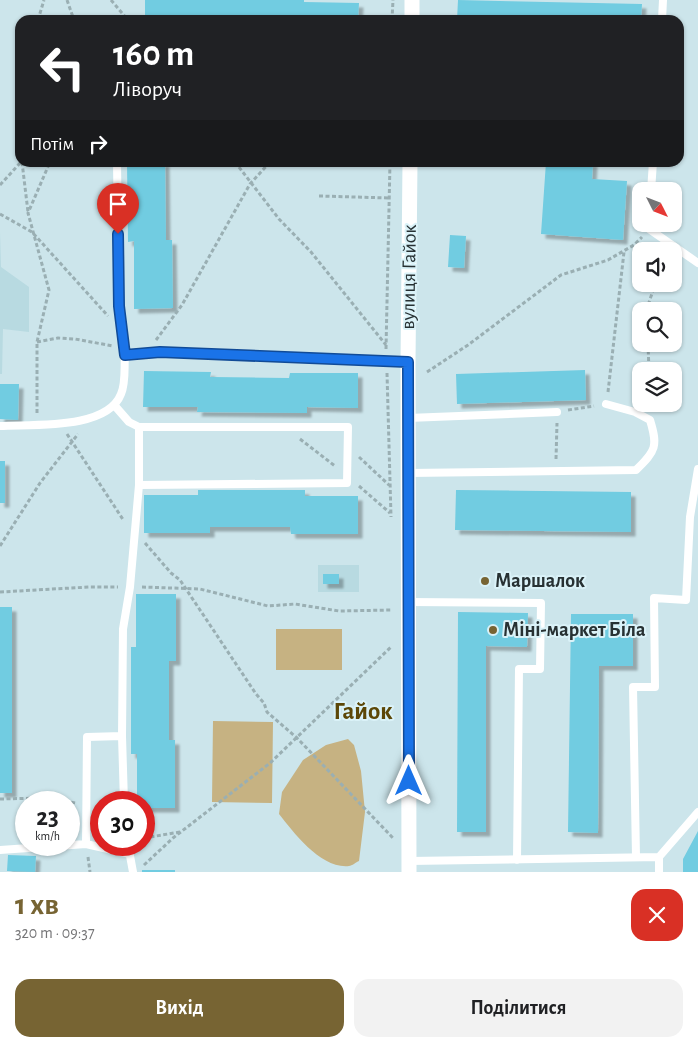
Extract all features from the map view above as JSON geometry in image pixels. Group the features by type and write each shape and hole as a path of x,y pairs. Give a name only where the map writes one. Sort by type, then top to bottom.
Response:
{"street":[{"path":"412,0 412,15"},
{"name":"вулиця Гайок","path":"409,866 408,362 410,167"}],"lane":[{"path":"662,15 663,0"},
{"path":"0,426 59,423 89,419 101,415 115,406 122,392 124,352 120,330 119,306 117,167"},
{"path":"652,182 653,167"},
{"path":"657,232 698,263"},
{"path":"124,352 408,362"},
{"path":"408,473 636,470 651,456 655,438 650,420 635,412 606,404"},
{"path":"115,406 129,422 139,427 348,426 347,483 138,485"},
{"path":"408,418 557,412"},
{"path":"124,791 123,629 130,587 138,485 139,427"},
{"path":"636,857 634,687 655,687 654,598 686,600 690,517 698,469"},
{"path":"408,602 542,603 540,669 519,668 516,860"},
{"path":"86,844 87,737 122,736"},
{"path":"659,872 659,857 698,812"},
{"path":"0,850 90,845"},
{"path":"130,856 133,871"},
{"path":"409,866 516,860 659,857"}],"path":[{"path":"40,15 44,0"},
{"path":"67,0 72,15"},
{"path":"112,0 122,15"},
{"path":"392,15 393,0"},
{"path":"0,185 16,167"},
{"path":"22,167 32,232 49,290 38,342 36,424"},
{"path":"28,213 48,167"},
{"path":"238,167 279,219 311,252 386,346"},
{"path":"145,353 182,305 250,184 265,167"},
{"path":"319,196 389,198"},
{"path":"0,214 32,232 120,330"},
{"path":"427,372 475,340 561,276 608,260 634,245 644,232"},
{"path":"556,471 557,412 606,404 624,251"},
{"path":"38,342 58,338 75,339 124,352"},
{"path":"0,546 40,483 89,419"},
{"path":"59,423 85,460 120,518 171,573 180,580 208,625 264,703 267,712 297,738 392,838"},
{"path":"348,447 390,486"},
{"path":"0,592 89,587 185,588 200,589 268,606 295,604 339,611 391,610"},
{"path":"133,871 142,866 181,832 270,763 392,646"},
{"path":"0,799 44,798 86,804"},
{"path":"155,836 181,832"}],"shaded area":[{"path":"0,232 1,267 29,287 29,332 3,329 2,374 0,374"},
{"path":"318,565 359,565 359,592 318,592"},
{"path":"276,629 342,629 342,670 276,670"},
{"path":"213,721 273,722 272,803 212,802"},
{"path":"348,739 354,745 361,771 365,812 359,861 349,866 328,862 319,856 300,840 279,814 282,792 303,760 326,745"}],"building":[{"path":"145,0 304,0 304,2 359,3 358,15 145,15"},
{"path":"458,0 642,4 641,15 457,15"},
{"path":"127,167 165,167 166,240 172,240 173,308 134,309 134,241 128,242"},
{"path":"546,167 593,167 592,179 627,181 623,240 541,234"},
{"path":"450,235 466,236 464,268 448,267"},
{"path":"585,370 586,400 457,404 456,374"},
{"path":"144,371 211,372 210,377 289,378 290,373 358,373 358,408 307,407 307,413 197,412 198,407 143,407"},
{"path":"0,384 19,384 18,420 0,419"},
{"path":"0,461 5,461 5,503 0,503"},
{"path":"198,490 305,490 305,496 358,496 358,534 291,534 290,527 210,527 210,533 144,533 144,495 198,495"},
{"path":"456,490 631,492 631,532 455,530"},
{"path":"323,574 339,574 339,584 323,584"},
{"path":"136,594 176,594 176,661 169,661 169,740 175,740 175,808 155,808 155,791 137,791 137,754 131,754 131,647 136,647"},
{"path":"0,607 12,607 12,793 0,793"},
{"path":"458,612 528,613 527,647 486,646 486,832 457,832"},
{"path":"571,614 633,614 633,666 599,666 598,833 568,832"},
{"path":"698,831 698,872 683,872 683,859"},
{"path":"8,855 36,856 35,872 7,871"},
{"path":"142,870 175,870 175,872 142,872"}],"place":[{"name":"Маршалок","path":"485,581"},
{"name":"Міні-маркет Біла","path":"493,630"}],"district":[{"name":"Гайок","path":"363,711"}],"route":[{"path":"118,234 120,330 125,355 160,352 408,362 409,781"}]}
